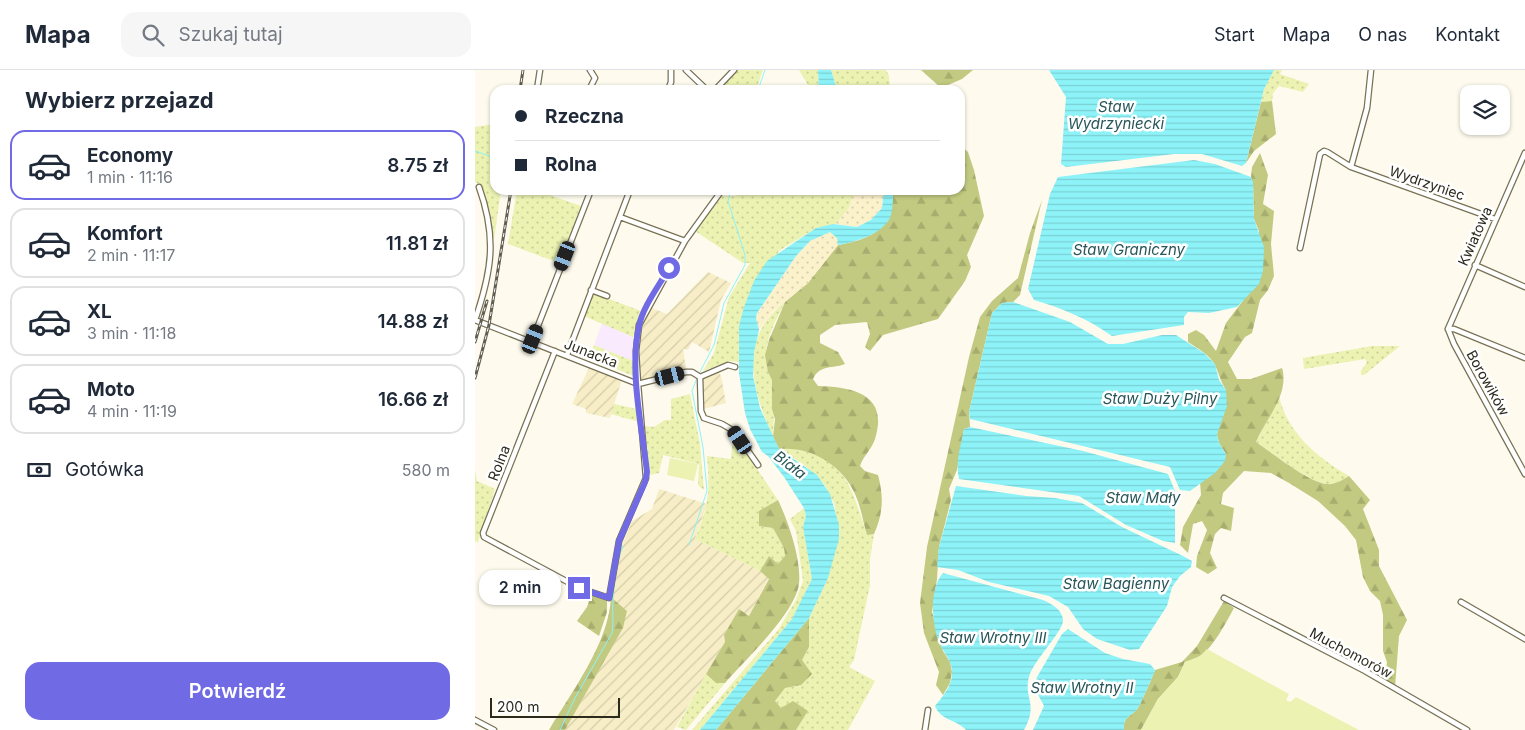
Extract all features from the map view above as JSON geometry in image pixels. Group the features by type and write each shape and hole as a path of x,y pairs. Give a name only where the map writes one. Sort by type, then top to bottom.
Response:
{"street":[{"path":"538,85 540,70"},
{"path":"590,70 595,78 592,85"},
{"path":"670,85 671,70"},
{"path":"686,70 702,85"},
{"path":"720,85 734,70"},
{"path":"1351,167 1367,108 1371,70"},
{"name":"Wydrzyniec","path":"1300,248 1320,154 1323,151 1351,167 1495,219"},
{"name":"Kwiatowa","path":"1448,329 1525,153"},
{"path":"475,320 486,283 492,244 486,208 479,187"},
{"path":"532,341 589,195"},
{"path":"567,355 628,195"},
{"path":"700,377 692,372 685,372 638,384 636,351 639,324 685,241 718,195"},
{"path":"620,217 685,241"},
{"path":"1475,264 1525,287"},
{"path":"591,290 607,296"},
{"name":"Junacka","path":"475,320 638,384"},
{"path":"1448,329 1525,358"},
{"name":"Borowików","path":"1448,329 1454,344 1525,474"},
{"name":"Rolna","path":"555,351 483,533 484,537 579,588 609,598 619,541 646,478 638,384"},
{"path":"700,377 728,365 735,367"},
{"path":"700,377 701,411 704,418 722,424 734,431 758,465"},
{"name":"Muchomorów","path":"1224,598 1365,671 1467,730"},
{"path":"1461,602 1525,639"},
{"path":"925,730 928,710"},
{"path":"475,720 484,728 494,730"}],"shaded area":[{"path":"708,272 731,283 721,300 709,352 692,342 688,350 683,349 686,368 683,371 654,374 654,379 640,380 639,339 641,325 649,307 667,314"},
{"path":"602,323 633,337 633,361 594,345"},
{"path":"589,368 622,379 610,418 586,413 586,409 572,404"},
{"path":"718,371 721,376 726,403 704,409 703,377"},
{"path":"659,489 707,504 695,539 760,571 769,578 749,616 739,610 724,635 725,642 674,730 565,730 623,627 627,611 611,597 621,548 632,521 652,509"}],"green space":[{"path":"737,70 763,70 758,85 723,85"},
{"path":"799,70 818,70 819,85 808,85"},
{"path":"831,70 886,70 889,76 890,85 836,85"},
{"path":"921,70 973,70 962,79 948,85 938,85"},
{"path":"1274,70 1282,70 1280,74 1309,84 1303,92 1279,86 1273,93 1272,101 1261,102 1264,89"},
{"path":"1272,101 1276,134 1254,151 1246,163 1261,102"},
{"path":"490,125 490,195 500,195 494,240 490,211 480,186 475,181 475,127"},
{"path":"965,149 968,152 974,170 984,216 967,255 971,267 965,281 938,319 883,335 870,351 865,347 870,334 867,322 835,325 820,335 820,343 838,352 845,364 819,371 813,379 818,386 855,391 865,396 877,412 878,424 875,439 860,466 865,471 878,475 881,491 882,505 877,527 874,534 867,535 855,494 842,474 834,466 814,454 791,449 779,449 773,437 775,419 772,409 772,380 768,372 765,355 769,340 785,302 808,283 838,245 861,239 879,230 885,223 892,203 893,195 965,195"},
{"path":"1260,153 1268,175 1263,204 1274,211 1271,244 1274,276 1268,290 1260,300 1252,333 1245,337 1228,362 1237,379 1251,379 1282,368 1284,378 1280,397 1256,442 1301,473 1319,482 1333,484 1349,476 1370,500 1363,509 1379,550 1379,566 1407,620 1399,636 1395,687 1385,681 1387,662 1383,651 1383,615 1380,601 1370,591 1363,577 1356,540 1345,526 1318,501 1271,473 1244,471 1223,493 1221,504 1234,508 1231,531 1221,528 1215,534 1210,553 1217,568 1208,574 1196,567 1197,556 1207,530 1202,521 1193,524 1188,553 1180,545 1183,527 1201,495 1200,482 1220,467 1226,454 1219,443 1217,434 1226,390 1213,361 1188,342 1188,334 1196,330 1204,335 1216,351 1226,323 1245,298 1259,231 1254,219 1251,177 1252,167"},
{"path":"516,195 549,195 581,206 559,263 508,244"},
{"path":"853,195 849,208 836,224 816,228 779,251 739,326 739,362 729,361 703,371 714,353 729,297 750,263 743,263 695,231 722,196"},
{"path":"1042,200 1020,295 1013,302 1002,303 992,313 969,412 970,427 964,429 957,470 949,489 951,500 939,547 932,612 943,651 950,662 952,672 950,683 943,695 936,685 939,672 924,633 920,603 927,547 969,357 980,317 992,301 1018,278 1030,233"},
{"path":"593,293 641,311 633,337 584,316"},
{"path":"785,302 772,329 766,350 768,368 773,383 773,437 759,401 753,365 755,348 760,332 770,316"},
{"path":"594,345 633,361 634,376 589,359"},
{"path":"1372,346 1400,346 1364,375 1361,375 1361,371 1367,362 1365,359 1304,369 1303,358"},
{"path":"690,394 700,444 704,490 698,485 699,464 663,455 659,473 650,475 644,426 654,427 665,420 671,420 671,399"},
{"path":"1279,396 1283,409 1296,433 1315,453 1349,476 1333,484 1319,482 1301,473 1256,442"},
{"path":"614,404 637,409 639,422 611,414"},
{"path":"733,433 778,500 772,503 759,526 773,528 784,548 785,556 778,564 769,556 760,571 695,539 706,507 707,456 731,459"},
{"path":"792,448 811,453 836,468 851,490 867,535 874,534 870,559 870,585 854,660 849,667 875,681 848,730 796,730 808,711 781,709 775,701 785,688 801,685 802,660 809,647 809,618 828,578 839,532 834,503 824,484 804,465 779,449"},
{"path":"670,458 698,464 694,481 667,475"},
{"path":"475,470 477,481 495,489 478,542 475,541"},
{"path":"778,500 797,556 799,568 798,589 786,613 766,638 725,683 716,683 706,674 725,642 724,635 739,609 749,616 769,579 760,571 769,556 778,564 785,556 784,548 773,528 759,526 759,511"},
{"path":"804,508 806,516 803,527 812,579 809,589 792,619 700,730 692,730 778,630 796,600 803,581 796,531 790,519"},
{"path":"591,595 607,600 607,612 599,636 577,621 587,607"},
{"path":"611,597 627,611 623,628 565,730 549,730 597,649 609,614"},
{"path":"1224,601 1234,608 1210,647 1198,657 1185,662 1178,677 1158,699 1141,730 1124,730 1126,719 1138,708 1155,670 1182,662 1197,646"},
{"path":"809,618 809,647 802,660 812,674 801,685 785,688 775,701 781,708 793,701 808,711 796,730 716,730"},
{"path":"1207,649 1289,694 1286,700 1290,702 1296,697 1359,730 1141,730 1158,699 1178,677 1185,662 1200,656"},
{"path":"706,674 716,683 725,683 686,730 677,727"}],"sand":[{"path":"853,195 883,195 882,208 871,220 857,227 836,224 849,208"},
{"path":"830,232 837,238 838,245 808,283 772,312 759,330 756,318 758,312 796,256 810,241"}],"water":[{"path":"818,70 831,70 836,85 819,85"},
{"name":"Staw Wydrzyniecki","path":"1049,70 1274,70 1264,89 1246,163 1242,166 1202,154 1174,154 1066,167 1061,164 1066,97"},
{"name":"Staw Graniczny","path":"1194,160 1215,164 1251,177 1253,183 1254,219 1264,247 1263,271 1259,284 1237,307 1209,313 1188,312 1184,317 1184,325 1112,336 1094,324 1075,315 1034,300 1028,289 1050,194 1058,177"},
{"name":"Biała","path":"883,195 893,195 890,218 880,229 867,237 838,245 837,238 830,232 810,241 796,256 757,313 756,318 759,330 754,352 753,376 760,408 779,449 817,475 830,494 839,525 839,539 828,578 809,618 716,730 700,730 792,619 812,579 803,527 806,516 804,508 784,477 768,456 762,452 750,429 745,413 739,373 739,326 744,307 754,281 767,261 816,228 833,224 857,227 871,220 882,208"},
{"name":"Staw Duży Pilny","path":"1013,302 1070,322 1108,344 1123,344 1162,335 1176,335 1204,353 1215,364 1219,380 1226,390 1227,406 1217,434 1219,443 1226,454 1225,461 1215,473 1190,491 1180,490 1170,467 970,419 969,412 992,313 1002,303"},
{"name":"Staw Mały","path":"970,427 1083,451 1168,474 1175,491 1175,543 1163,541 1126,525 1079,496 959,479 958,460 960,447 964,429"},
{"name":"Staw Bagienny","path":"956,486 1082,503 1122,527 1192,561 1191,567 1180,576 1172,587 1167,606 1139,649 1130,650 1097,639 1083,629 1068,607 1049,596 989,582 958,570 937,567 939,547"},
{"name":"Staw Wrotny III","path":"943,573 1043,600 1059,611 1063,617 1061,626 1036,663 1029,677 1028,690 1031,707 1024,730 966,730 941,715 935,706 947,690 952,677 952,668 938,640 933,615 935,588"},
{"name":"Staw Wrotny II","path":"1068,629 1105,653 1123,659 1150,664 1155,670 1138,708 1126,719 1124,730 1033,730 1044,706 1034,687 1037,677 1062,634"}],"waterway":[{"path":"760,85 765,70"},
{"path":"475,151 490,156"},
{"path":"700,372 714,345 724,303 745,265 745,255 728,201 730,195"},
{"path":"689,545 707,491 703,447 692,391 697,378"},
{"path":"560,730 575,698 612,633 615,580 623,546"}],"railway":[{"path":"521,85 523,70"},
{"path":"475,378 489,325 510,195"},
{"path":"475,342 487,301"}],"route":[{"path":"579,588 609,598 619,541 645,482 647,472 638,384 637,337 639,324 669,268"}]}
